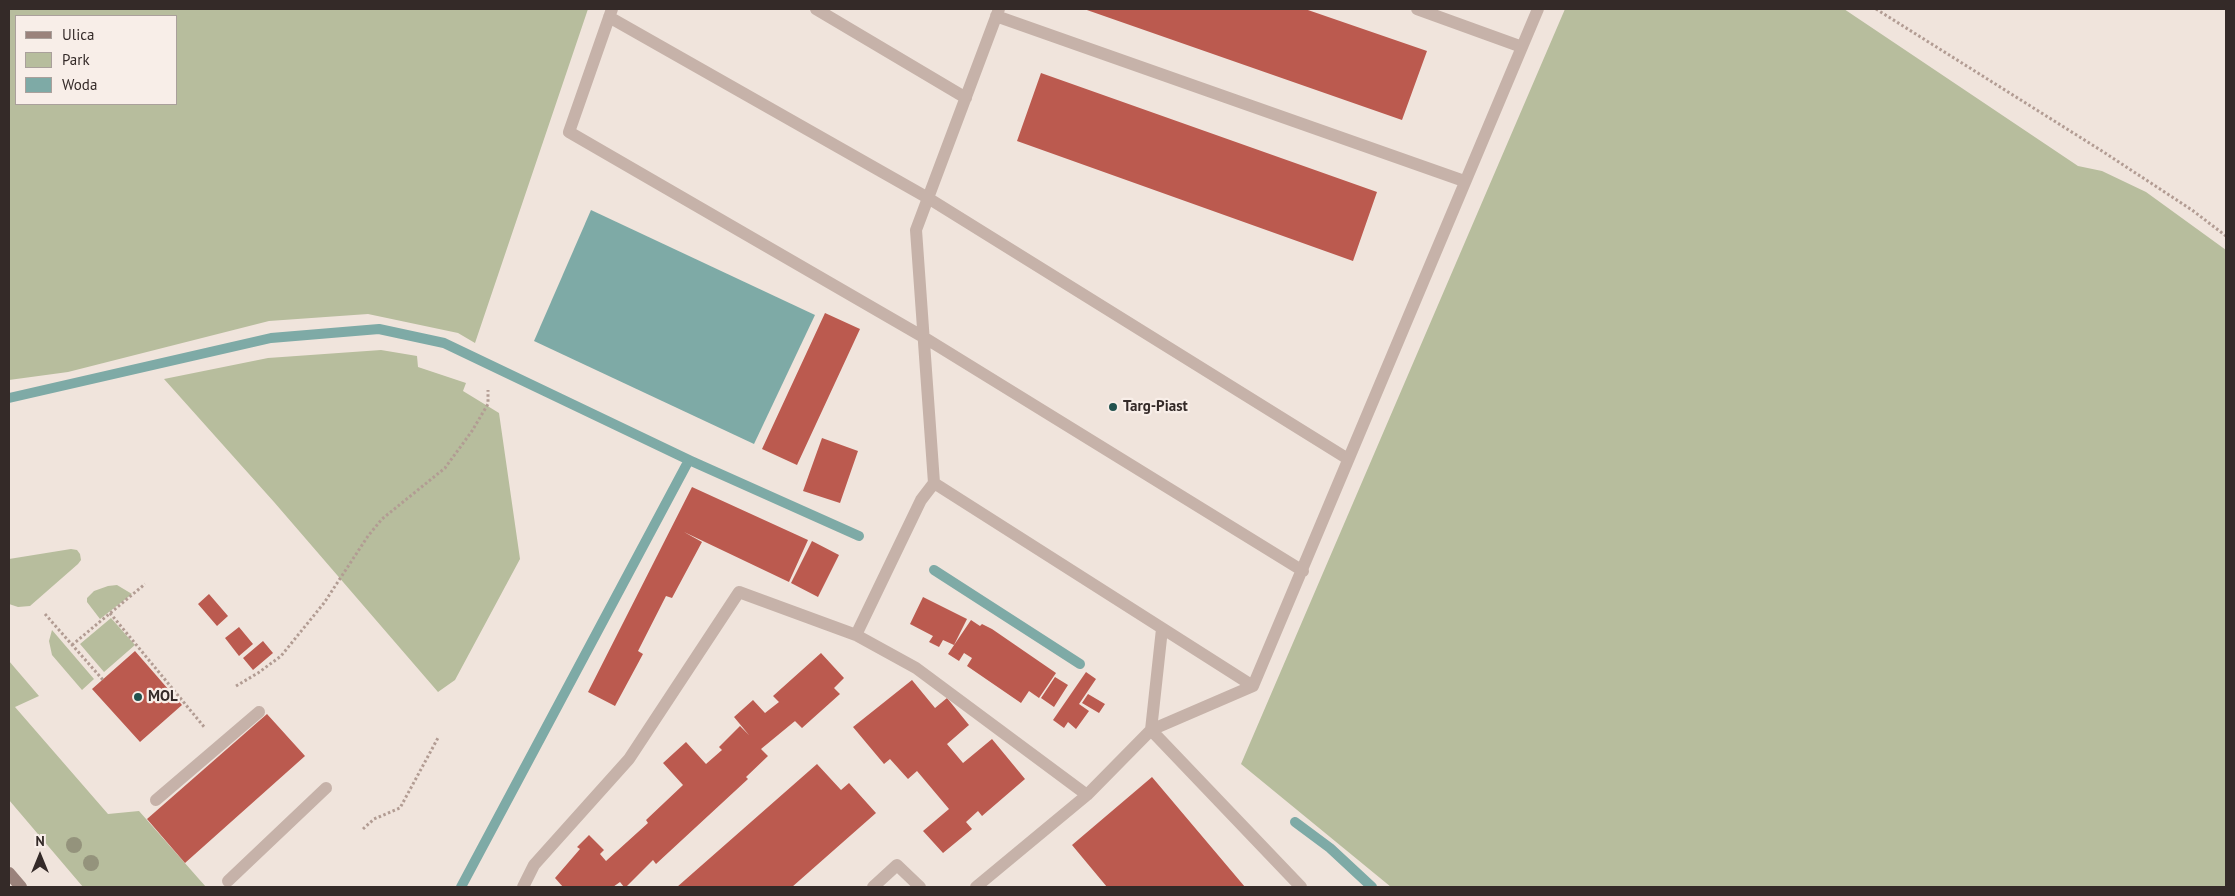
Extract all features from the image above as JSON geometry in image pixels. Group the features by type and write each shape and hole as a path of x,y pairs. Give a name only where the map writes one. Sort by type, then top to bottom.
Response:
{"main road":[{"path":"9,873 21,887"}],"lane":[{"path":"816,9 966,98"},
{"path":"1417,9 1522,47"},
{"path":"985,885 1087,795 1151,730 1253,686 1538,9"},
{"path":"856,635 920,500 934,482 916,230 997,12 1464,181"},
{"path":"1303,571 925,338 569,132 611,13 928,198 1348,459"},
{"path":"934,482 1253,686"},
{"path":"523,887 534,865 629,759 739,592 856,635 916,668 1087,795"},
{"path":"1162,628 1151,730 1301,887"},
{"path":"156,800 259,712"},
{"path":"228,881 326,788"},
{"path":"873,887 897,865 920,887"}],"path":[{"path":"1876,9 2102,151 2192,210 2226,236"},
{"path":"236,686 281,656 324,603 368,536 382,519 445,468 472,431 488,404 488,390"},
{"path":"72,645 145,584"},
{"path":"110,613 220,746"},
{"path":"45,614 103,680"},
{"path":"363,829 374,819 400,808 439,736"}],"green space":[{"path":"9,9 588,9 475,343 458,333 368,314 269,321 68,372 9,380"},
{"path":"1565,9 1844,9 2078,166 2102,171 2146,192 2226,250 2226,887 1391,887 1241,764"},
{"path":"381,350 417,356 418,367 466,383 463,391 499,413 520,559 455,680 438,692 274,502 164,379 268,358"},
{"path":"71,549 77,550 80,554 81,560 78,564 30,606 18,607 9,604 9,559"},
{"path":"117,585 132,594 100,619 87,602 87,598 94,591"},
{"path":"111,618 135,645 104,672 80,644"},
{"path":"52,630 94,679 82,690 52,655 49,641"},
{"path":"9,661 39,696 15,707 108,814 139,811 206,887 83,887 9,800"}],"water":[{"path":"591,210 815,315 754,444 534,341"}],"building":[{"path":"1084,9 1305,9 1427,51 1402,120"},
{"path":"1041,73 1377,192 1353,261 1017,141"},
{"path":"825,313 860,329 797,465 762,449"},
{"path":"822,438 858,451 840,503 803,491"},
{"path":"692,487 808,540 789,582 684,532 702,542 672,598 666,596 638,651 643,654 615,706 588,692"},
{"path":"812,541 839,555 818,597 791,583"},
{"path":"209,594 228,616 217,626 198,604"},
{"path":"923,597 967,619 954,645 943,640 939,647 929,642 933,636 910,624"},
{"path":"971,620 980,626 982,624 992,629 1056,673 1039,698 1029,691 1021,703 967,666 972,658 964,653 959,661 948,654"},
{"path":"239,627 253,644 239,656 225,638"},
{"path":"263,641 273,653 253,670 243,658"},
{"path":"135,651 182,705 140,742 92,689"},
{"path":"821,653 844,678 834,688 840,694 802,728 795,721 761,749 768,756 746,777 748,779 656,864 653,860 626,887 620,882 613,887 563,887 555,878 580,849 577,847 589,835 604,850 600,854 606,861 648,823 646,820 683,785 663,763 686,742 706,764 722,750 719,747 740,726 749,735 734,717 753,700 765,713 779,702 773,696"},
{"path":"1086,672 1096,679 1079,704 1089,711 1076,729 1068,722 1064,728 1053,720"},
{"path":"1055,677 1068,685 1054,707 1041,698"},
{"path":"912,680 935,708 947,698 969,725 947,744 963,763 992,739 1025,779 982,816 978,811 966,822 972,829 943,853 923,831 949,809 917,771 908,779 890,759 884,764 853,727"},
{"path":"1088,694 1105,704 1099,713 1082,703"},
{"path":"267,714 305,756 185,863 147,819"},
{"path":"817,764 841,790 849,783 876,813 792,887 677,887"},
{"path":"1152,777 1245,887 1107,887 1072,845"}],"waterway":[{"path":"9,398 271,338 379,329 444,343 689,460 859,536"},
{"path":"461,887 689,460"},
{"path":"934,570 1080,664"},
{"path":"1295,822 1330,848 1372,887"}],"place":[{"name":"Targ-Piast","path":"1113,407"},
{"name":"MOL","path":"138,697"}]}
